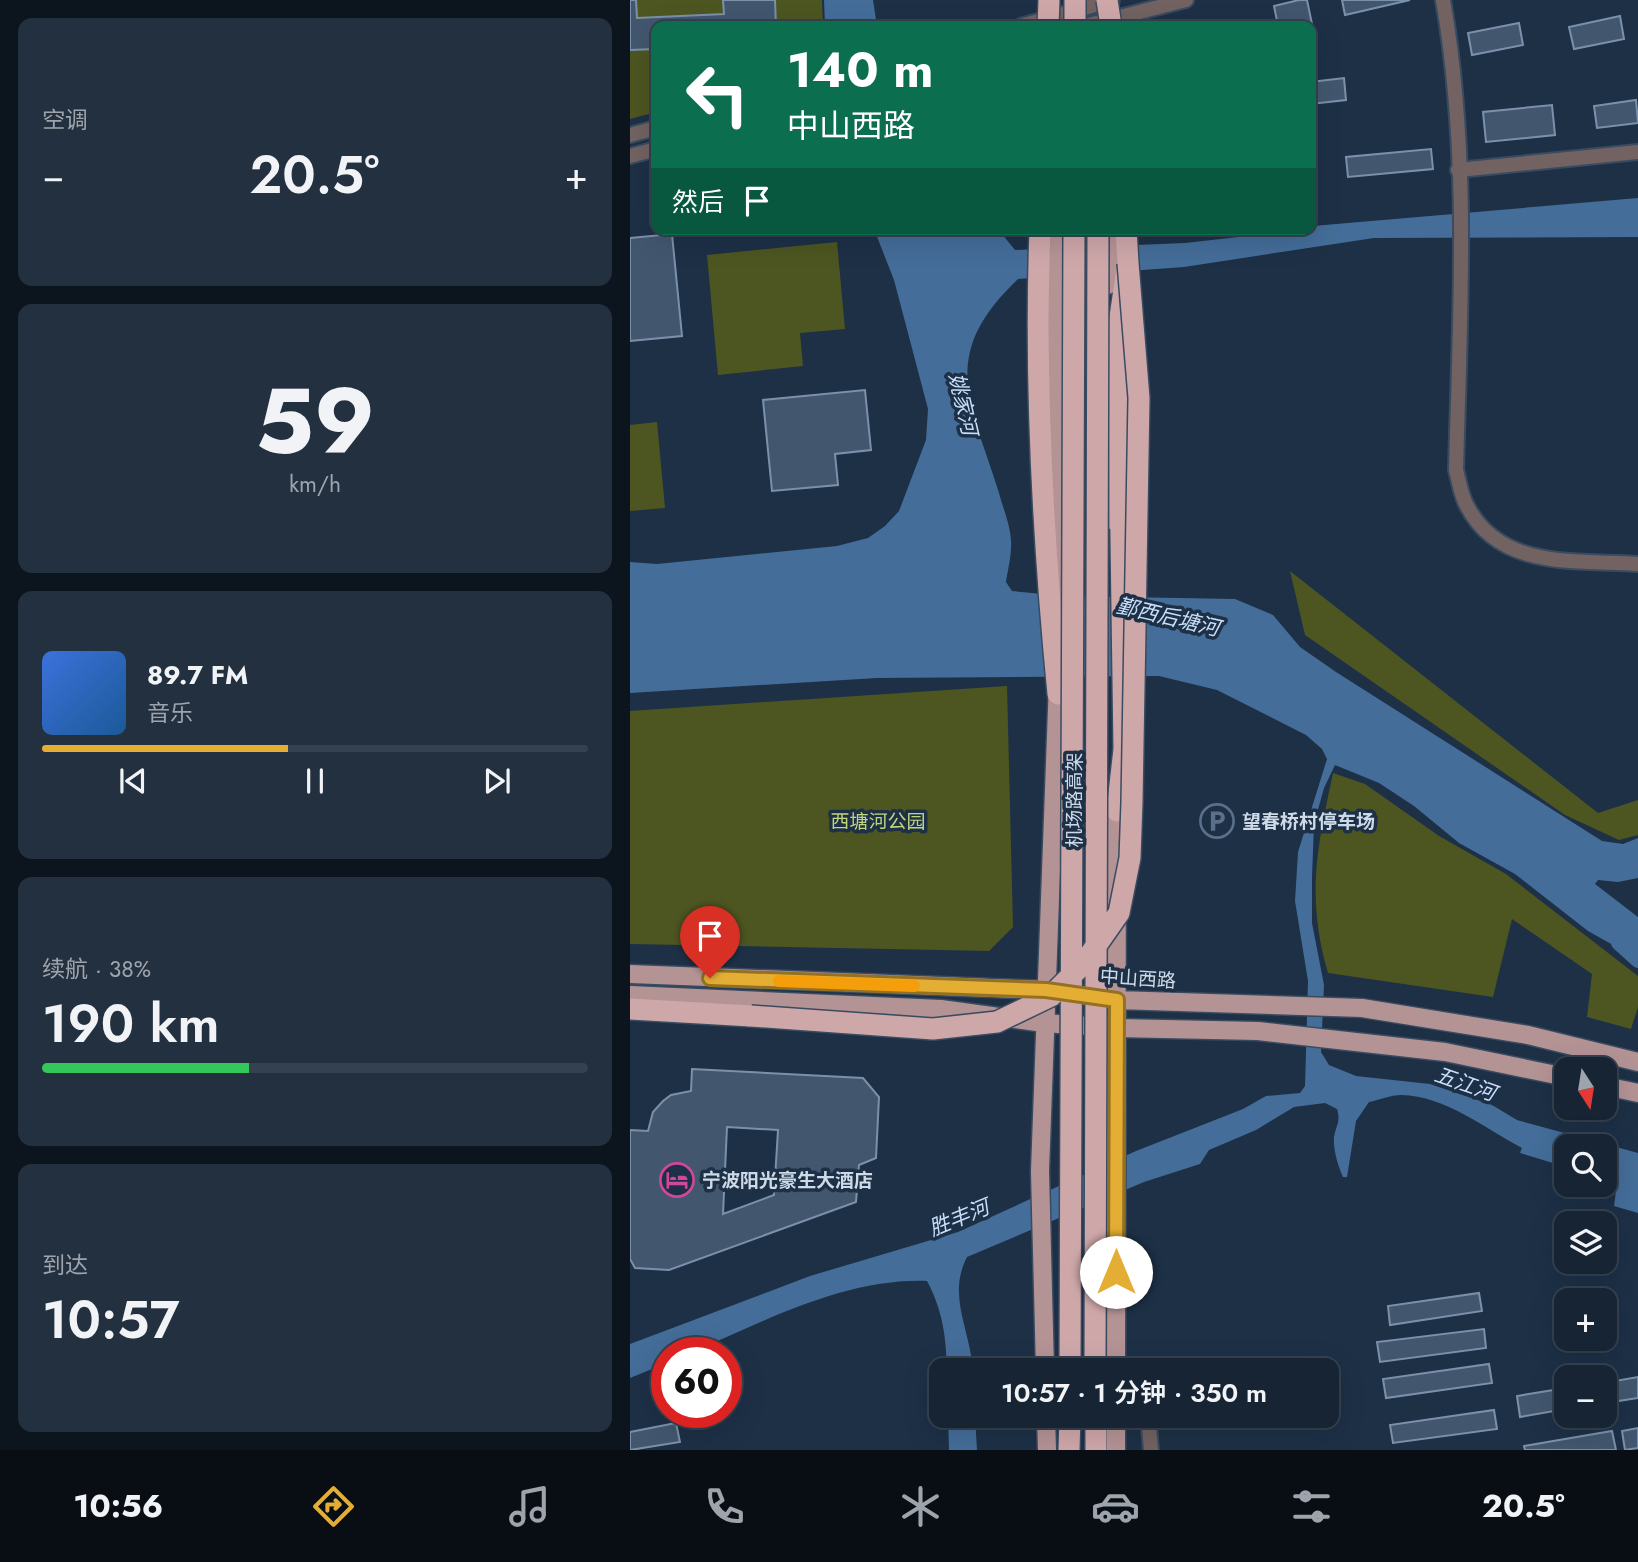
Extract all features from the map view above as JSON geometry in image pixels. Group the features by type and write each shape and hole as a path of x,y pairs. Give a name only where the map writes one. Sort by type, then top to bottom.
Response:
{"highway":[{"path":"1057,16 1075,0"},
{"path":"1098,0 1112,14"},
{"path":"1056,235 1036,322 1043,521 1058,698"},
{"name":"机场路高架","path":"1057,235 1070,1358"},
{"name":"机场路高架","path":"1095,1358 1098,235"},
{"path":"630,1009 933,1029 997,1022 1051,996 1084,963 1119,913 1130,858 1139,412 1126,235"},
{"path":"1117,811 1124,750 1118,330 1128,263"},
{"path":"1069,1428 1069,1450"},
{"path":"1096,1428 1096,1450"}],"main road":[{"path":"1045,1358 1040,1171 1058,698 1057,235"},
{"path":"1110,235 1107,294 1117,811 1116,1358"},
{"name":"中山西路","path":"630,974 1046,990 1117,1000 1362,1008 1528,1035 1638,1062"},
{"path":"630,995 941,1009 1045,1023 1117,1028 1258,1031 1419,1049 1554,1075"},
{"path":"1617,1089 1638,1093"},
{"path":"1046,1428 1047,1450"},
{"path":"1116,1428 1116,1450"}],"street":[{"path":"1039,21 1057,16 1112,14 1186,0"},
{"path":"1443,0 1460,207 1456,470 1465,505 1479,526 1514,551 1537,558 1638,564"},
{"path":"630,135 651,129"},
{"path":"630,156 651,150"},
{"path":"1458,170 1638,152"},
{"path":"1149,1428 1151,1450"}],"green space":[{"path":"630,0 822,0 823,21 651,21 651,113 630,119"},
{"path":"837,242 845,329 800,333 803,366 718,375 707,255"},
{"path":"657,422 665,508 630,511 630,425"},
{"path":"1290,571 1598,813 1638,800 1638,835 1619,840 1565,815 1305,635"},
{"name":"西塘河公园","path":"1007,686 1013,927 989,951 630,944 630,711"},
{"path":"1333,773 1365,784 1439,836 1506,874 1638,976 1638,1007 1631,1029 1587,1017 1592,974 1512,919 1493,997 1328,973 1317,920 1316,873 1322,825"}],"water":[{"path":"824,0 873,0 876,21 825,21"},
{"name":"姚家河","path":"1638,198 1638,237 1374,238 1184,267 1018,279 993,307 977,332 969,357 968,381 971,406 1009,528 1011,551 1006,582 1012,591 1064,596 1235,599 1273,615 1300,647 1336,672 1602,841 1623,844 1638,838 1638,878 1618,882 1598,880 1595,884 1638,917 1638,959 1588,931 1515,874 1459,843 1414,806 1379,783 1335,765 1324,788 1314,824 1312,923 1324,985 1321,1052 1329,1065 1356,1076 1430,1084 1492,1105 1517,1120 1568,1134 1554,1134 1554,1163 1520,1153 1522,1148 1449,1107 1418,1097 1397,1095 1369,1102 1356,1121 1347,1177 1343,1177 1334,1147 1337,1109 1325,1103 1294,1107 1256,1130 1209,1150 1200,1164 1144,1182 967,1257 961,1271 959,1299 971,1358 946,1358 943,1324 927,1281 896,1282 836,1294 776,1315 726,1337 651,1337 651,1369 630,1378 630,1344 810,1276 958,1232 1136,1151 1243,1109 1266,1096 1300,1093 1305,1086 1308,981 1295,901 1298,852 1327,759 1322,749 1306,735 1217,690 1159,676 877,678 630,693 630,562 657,564 837,546 868,538 885,526 899,511 926,440 928,409 894,280 876,235 1003,235 1015,250 1185,243 1257,235 1316,235 1316,226"},
{"path":"1617,1147 1638,1153 1638,1213 1614,1206 1617,1197"},
{"path":"948,1428 976,1428 977,1450 949,1450"}],"building":[{"path":"630,0 636,0 637,18 724,14 723,0 775,0 776,21 651,21 651,49 630,50"},
{"path":"1307,0 1311,21 1277,21 1274,6"},
{"path":"1342,0 1410,0 1345,15"},
{"path":"1620,16 1624,39 1574,49 1569,27"},
{"path":"1519,23 1523,45 1472,55 1468,33"},
{"path":"1344,78 1346,100 1316,103 1316,81"},
{"path":"1636,100 1638,123 1597,128 1594,106"},
{"path":"1552,105 1555,135 1486,142 1483,112"},
{"path":"1431,149 1433,169 1348,177 1346,157"},
{"path":"672,235 682,336 630,341 630,238"},
{"path":"865,390 871,450 835,454 838,485 772,491 763,400"},
{"name":"宁波阳光豪生大酒店","path":"692,1069 863,1078 879,1097 876,1158 859,1165 856,1202 669,1270 635,1268 630,1259 630,1130 648,1131 653,1112 663,1101 671,1095 691,1091","holes":["727,1127 778,1130 774,1195 723,1214"]},
{"path":"1479,1293 1482,1311 1390,1325 1388,1306"},
{"path":"1484,1329 1486,1348 1380,1362 1377,1342"},
{"path":"1489,1364 1492,1383 1386,1398 1383,1379"},
{"path":"1638,1377 1638,1398 1618,1401 1617,1381"},
{"path":"1554,1390 1554,1411 1520,1417 1517,1396"},
{"path":"1494,1410 1497,1429 1393,1443 1390,1425"},
{"path":"651,1428 677,1428 680,1442 630,1450 630,1432"},
{"path":"1638,1428 1638,1448 1625,1450 1622,1431"},
{"path":"1612,1431 1616,1450 1525,1450 1524,1446"}],"waterway":[{"name":"鄞西后塘河","path":"1618,943 1638,961"}],"slow traffic":[{"path":"779,981 914,986"}],"place":[{"name":"望春桥村停车场","path":"1217,821"},
{"name":"宁波阳光豪生大酒店","path":"677,1180"}],"route":[{"path":"710,978 1046,990 1117,1000 1116,1272"}],"water label":[{"name":"五江河","path":"1465,1084"},
{"name":"胜丰河","path":"959,1218"}]}
